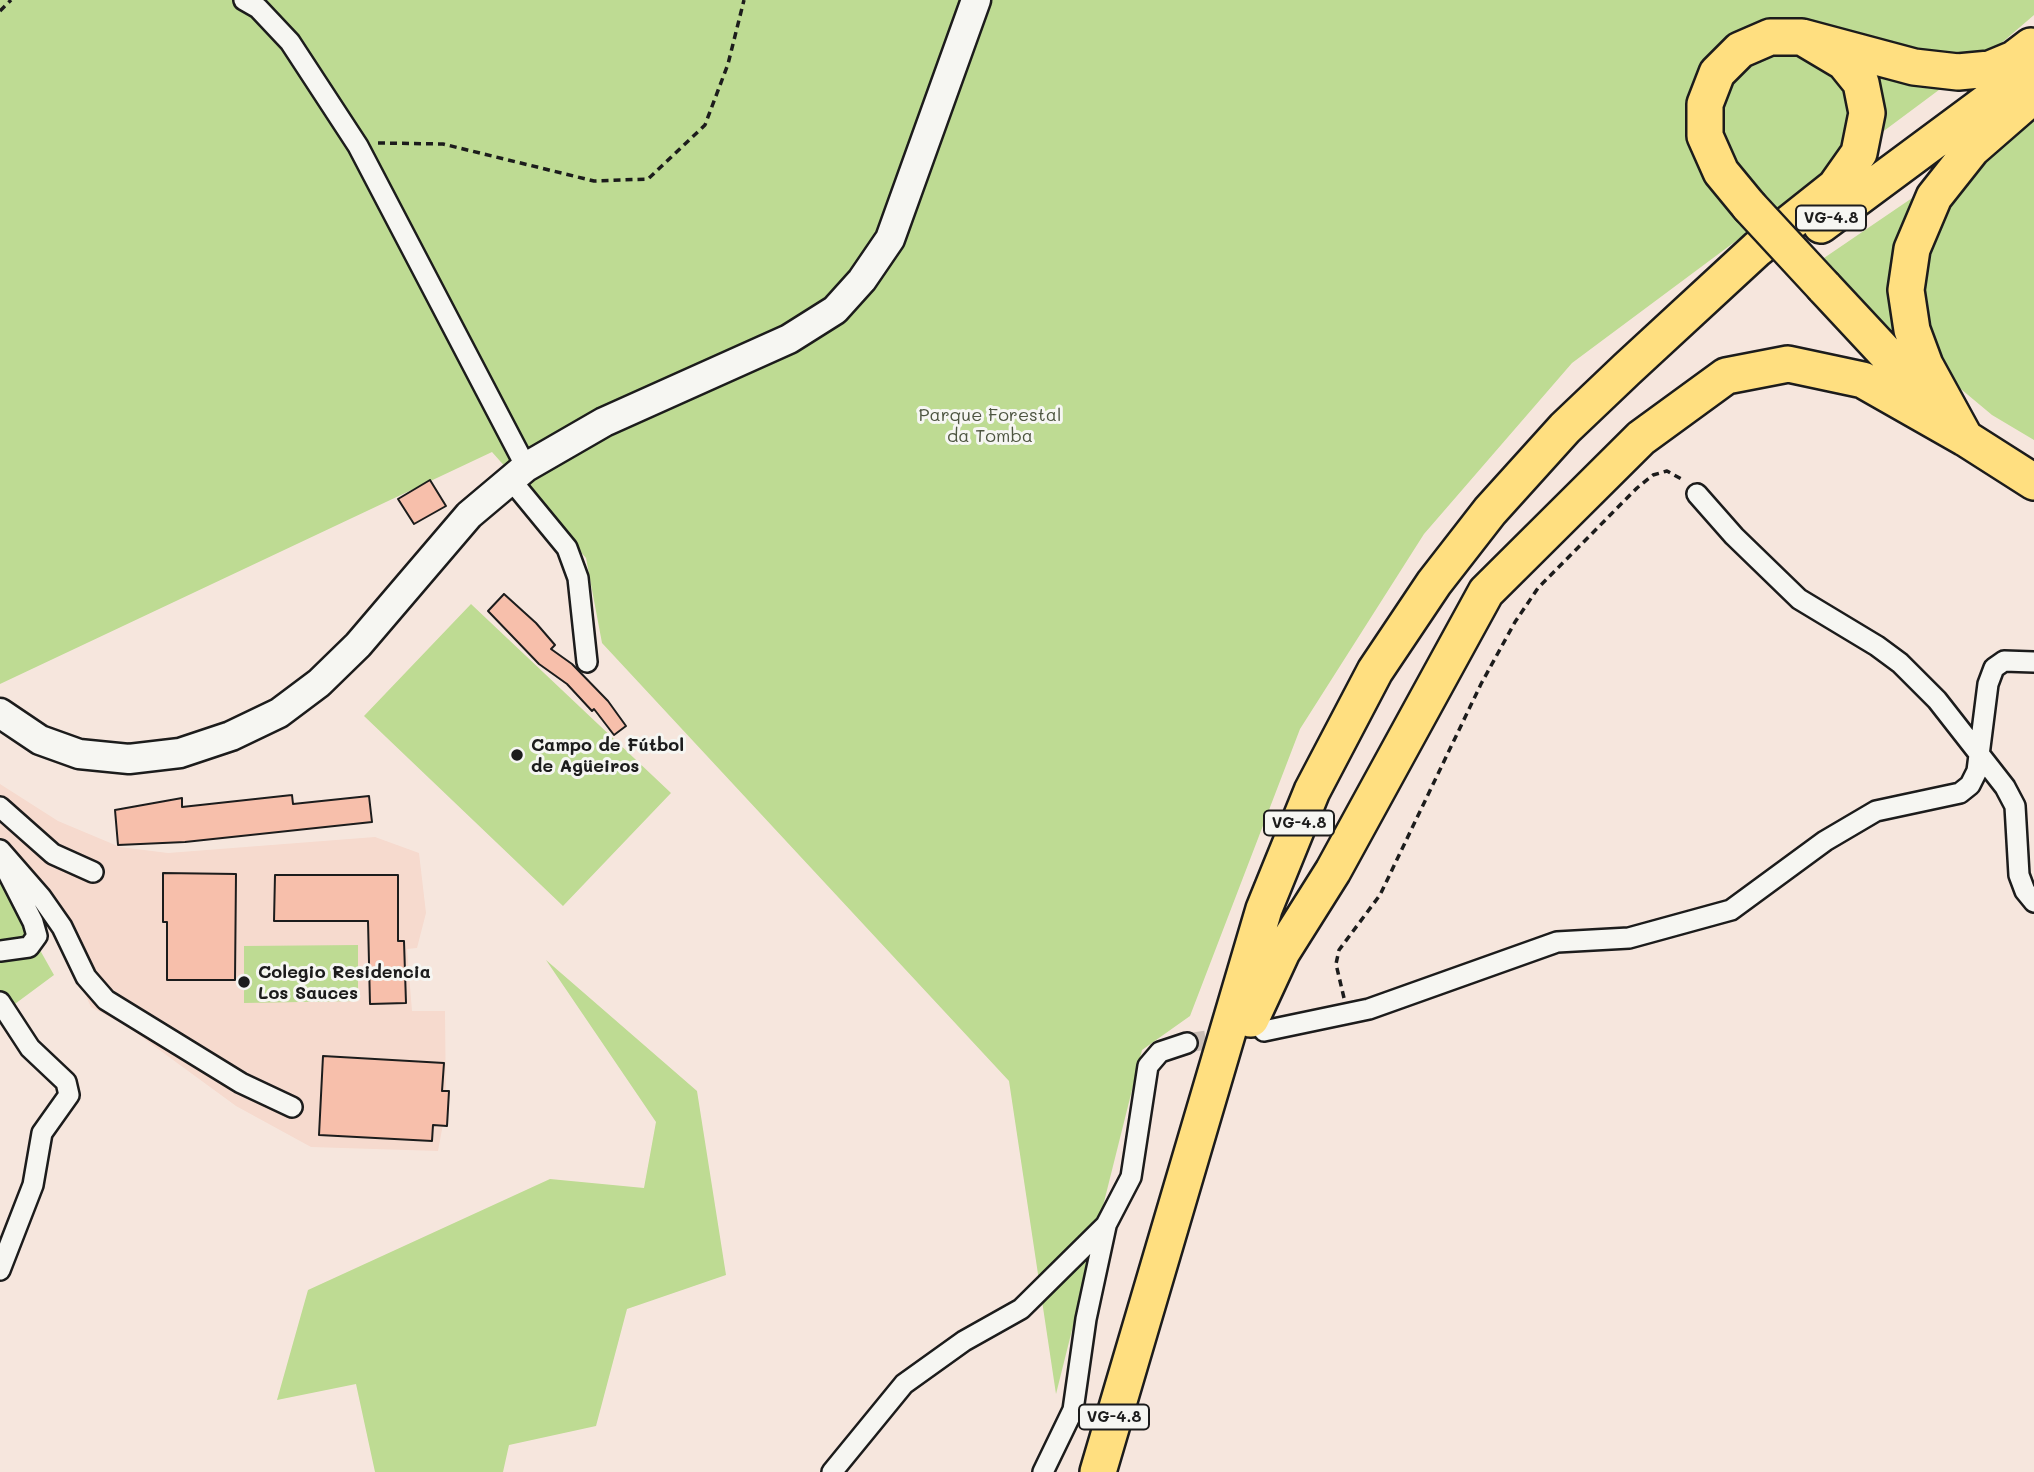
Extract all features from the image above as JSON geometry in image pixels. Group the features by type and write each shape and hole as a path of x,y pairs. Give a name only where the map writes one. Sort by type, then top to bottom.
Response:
{"highway":[{"path":"1965,438 1749,206 1721,172 1705,136 1704,104 1717,73 1740,50 1770,37 1802,37 1914,67 1958,72 1990,69 2014,59 2034,44"},
{"path":"1627,369 1757,249 1835,187 1859,153 1867,113 1861,83 1844,62 1802,37"},
{"name":"VG-4.8","path":"1098,1472 1264,909 1312,791 1375,671 1434,583 1490,511 1564,428 1627,369 2034,67"},
{"path":"1965,438 1925,365 1912,330 1906,290 1912,249 1934,197 1972,149 2034,95"},
{"path":"1131,1362 1169,1283 1258,1000 1282,952 1333,871 1486,592 1641,438 1727,376 1788,364 1863,380 1965,438 2034,482"}],"street":[{"path":"244,0 258,8 290,42 358,146 518,473 566,548 578,578 587,662"},
{"path":"0,713 40,740 79,754 129,759 180,752 231,736 279,713 319,683 358,645 469,515 518,473 604,422 789,339 835,310 862,280 890,239 976,0"},
{"path":"1697,494 1734,536 1799,599 1877,646 1918,679 2005,787 2015,806 2019,875 2025,891 2034,902"},
{"path":"1264,1031 1369,1009 1557,942 1629,938 1731,910 1825,841 1876,811 1960,793 1970,785 1980,757 1988,684 1994,668 2004,661 2034,662"},
{"path":"0,807 53,854 93,872"},
{"path":"0,849 41,897 62,927 86,977 106,1000 241,1083 292,1107"},
{"path":"0,859 18,889 37,936 29,947 0,951"},
{"path":"0,1002 30,1048 66,1082 69,1094 42,1133 33,1185 0,1270"},
{"path":"1044,1472 1073,1410 1086,1319 1106,1225 1131,1177 1148,1066 1160,1052 1187,1043"},
{"path":"832,1472 905,1384 964,1341 1021,1310 1106,1225"}],"path":[{"path":"0,11 11,0"},
{"path":"358,146 400,141 443,144 593,181 649,179 705,125 728,64 744,0"},
{"path":"1349,1013 1339,984 1336,964 1339,950 1380,895 1515,622 1538,588 1575,548 1653,475 1667,471 1676,473 1697,494"}],"shaded area":[{"name":"Colegio Residencia Los Sauces","path":"0,784 58,821 120,847 168,853 375,837 419,853 426,913 417,948 407,949 412,1011 445,1011 446,1108 438,1151 311,1147 236,1106 128,1027 91,1007 52,922 0,844"}],"green space":[{"name":"Parque Forestal da Tomba","path":"0,0 2034,0 2034,15 1998,46 1572,363 1424,534 1300,729 1190,1016 1142,1050 1056,1394 1009,1081 602,643 586,558 492,452 0,684"},
{"path":"2034,115 2034,440 1992,415 1883,324 1824,258"},
{"name":"Campo de Fútbol de Agüeiros","path":"471,604 671,793 563,906 364,716"},
{"path":"0,879 54,975 0,1015"},
{"path":"358,945 358,1001 244,1003 244,946"},
{"path":"546,960 697,1091 726,1275 627,1309 596,1426 509,1445 503,1472 375,1472 356,1384 277,1400 308,1290 550,1179 644,1188 656,1122"}],"building":[{"path":"430,480 446,506 414,524 398,499"},
{"path":"504,594 536,623 555,645 551,649 572,664 608,701 626,726 614,735 594,709 592,711 567,684 539,664 488,611"},
{"path":"292,795 293,804 369,796 372,822 185,842 118,845 115,810 182,798 182,807"},
{"path":"163,873 236,874 235,980 167,980 167,922 163,922"},
{"path":"275,875 398,875 398,941 404,941 406,1003 370,1004 368,921 274,921"},
{"path":"323,1056 444,1063 442,1091 449,1091 447,1126 433,1125 432,1141 319,1135"}],"tunnel":[{"path":"1187,1043 1231,1036"}],"place":[{"name":"Campo de Fútbol de Agüeiros","path":"517,755"},
{"name":"Colegio Residencia Los Sauces","path":"244,982"}]}
